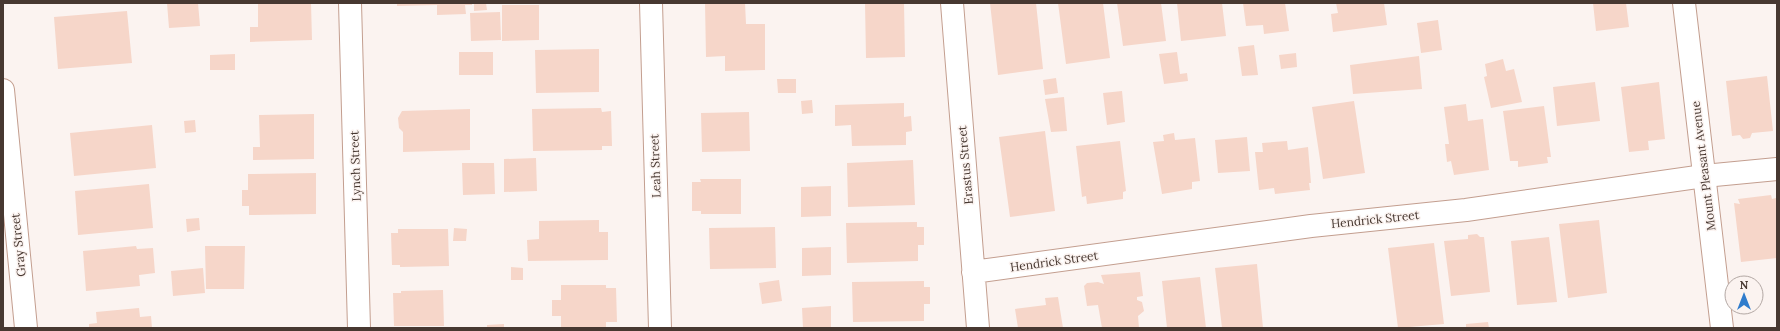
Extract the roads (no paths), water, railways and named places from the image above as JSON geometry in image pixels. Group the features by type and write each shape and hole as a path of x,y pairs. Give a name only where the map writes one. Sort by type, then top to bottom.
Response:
{"street":[{"name":"Lynch Street","path":"350,3 359,328"},
{"name":"Leah Street","path":"651,3 660,328"},
{"name":"Erastus Street","path":"952,3 978,328"},
{"name":"Mount Pleasant Avenue","path":"1684,3 1722,328"},
{"name":"Gray Street","path":"3,90 26,328"},
{"name":"Hendrick Street","path":"974,272 1311,226 1466,210 1704,176 1777,169"}]}
